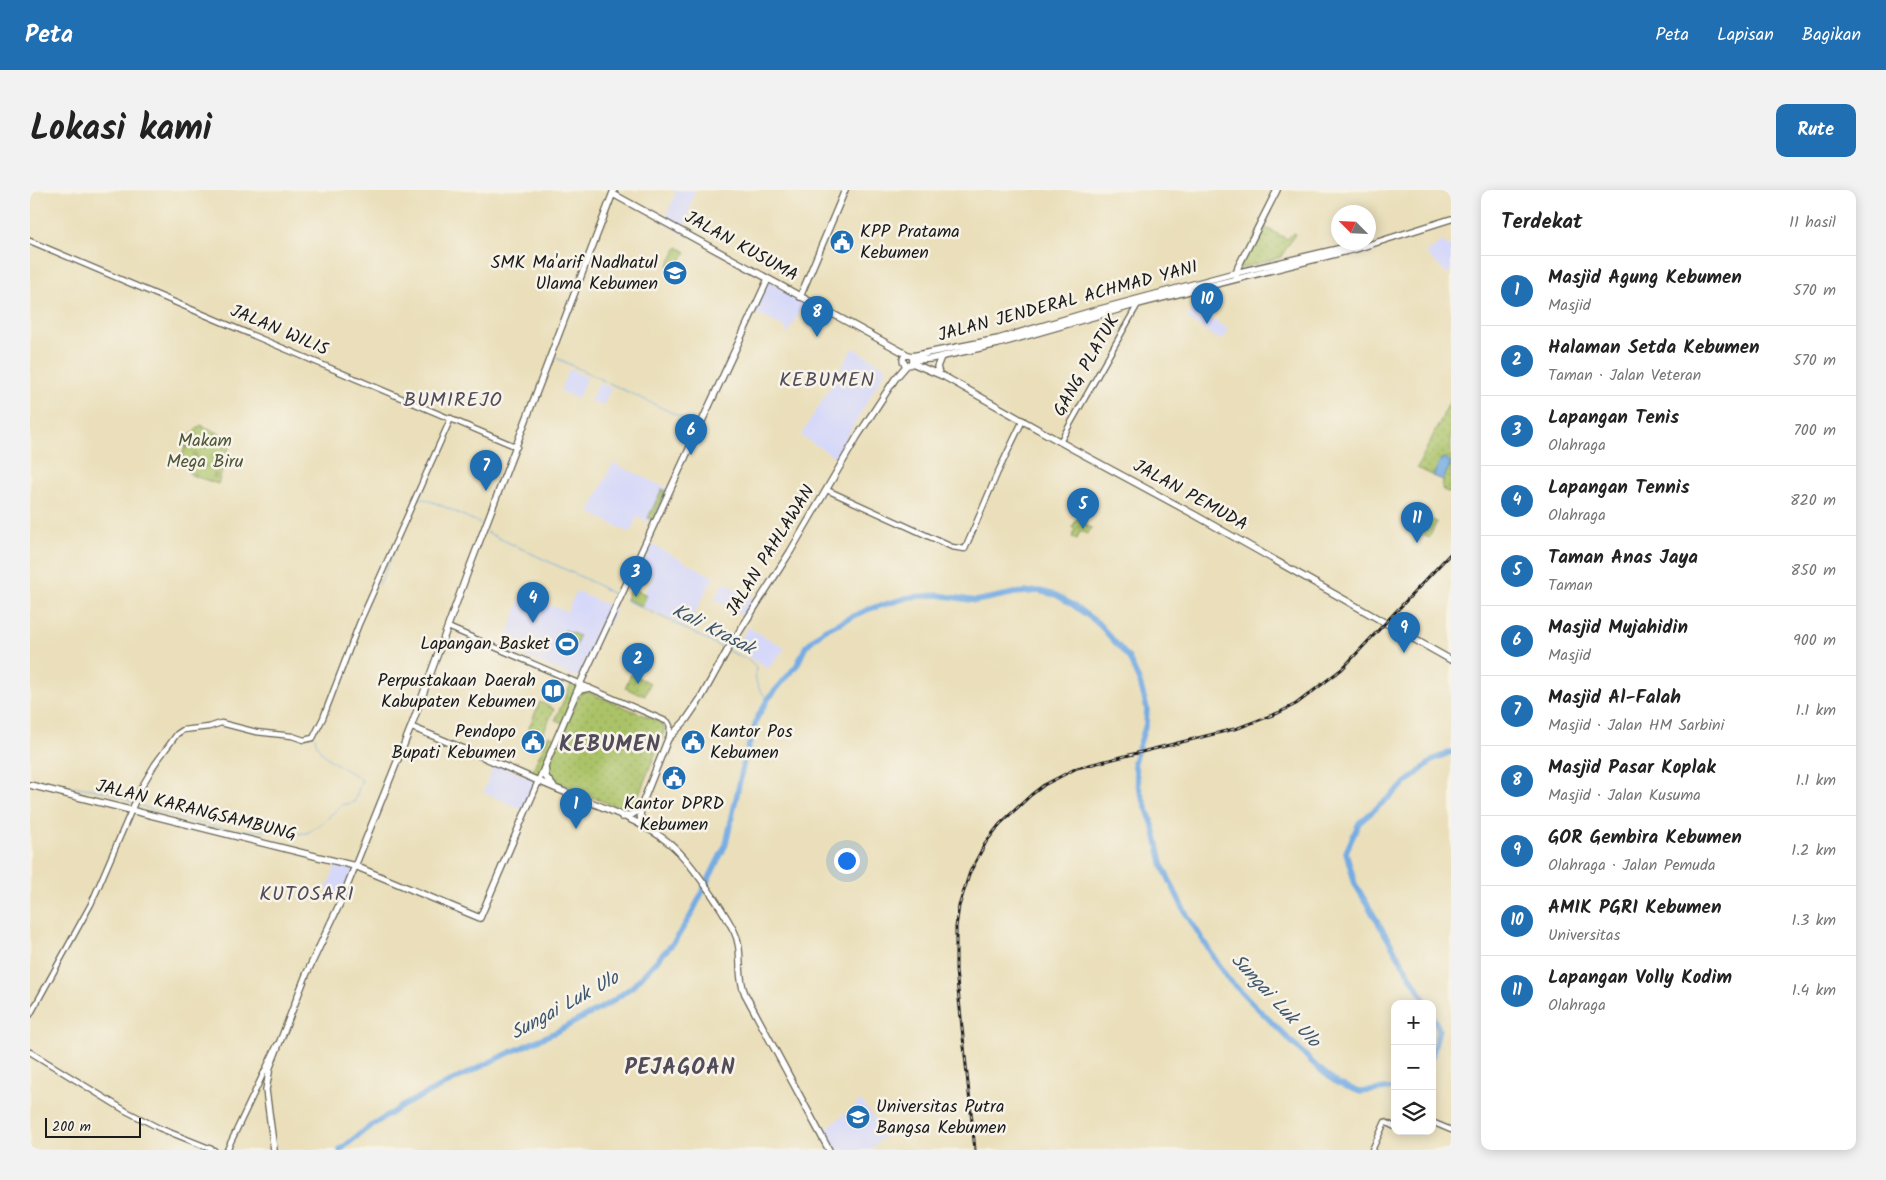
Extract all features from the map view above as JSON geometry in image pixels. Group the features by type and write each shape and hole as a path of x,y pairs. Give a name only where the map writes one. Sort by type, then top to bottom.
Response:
{"main road":[{"path":"800,297 845,190"},
{"path":"1234,276 1277,190"},
{"path":"274,1150 266,1090 268,1075 306,976 355,866 411,727 515,446 614,192"},
{"name":"JALAN KUSUMA","path":"614,192 800,297 899,350 911,360"},
{"name":"JALAN JENDERAL ACHMAD YANI","path":"1376,241 1451,219"},
{"name":"JALAN JENDERAL ACHMAD YANI","path":"911,360 998,339 1093,311 1261,269 1350,250"},
{"name":"JALAN JENDERAL ACHMAD YANI","path":"911,360 940,357 998,344 1234,276"},
{"path":"539,781 545,763 585,673 768,279"},
{"path":"895,379 900,361 899,350"},
{"path":"939,372 940,357"},
{"path":"911,360 945,376"},
{"name":"JALAN PEMUDA","path":"911,360 945,376 1060,442 1195,514 1276,562 1451,660"},
{"name":"JALAN PAHLAWAN","path":"640,809 668,739 686,720 701,698 857,437 895,379 911,360"},
{"path":"575,696 580,690 588,688"},
{"path":"411,727 622,817 658,834 670,844 690,866 715,901 737,937 742,988 829,1150"},
{"path":"545,763 546,777 554,788"},
{"name":"JALAN KARANGSAMBUNG","path":"30,785 135,806 355,866 480,918 539,781"},
{"path":"622,817 633,814 640,809"},
{"path":"640,809 641,823 644,828"}],"street":[{"name":"JALAN WILIS","path":"30,241 515,446"},
{"name":"GANG PLATUK","path":"1060,442 1138,304"},
{"path":"30,1015 87,912 135,806 141,788 155,764 175,737 183,730 225,723 256,732 292,736 304,740 313,738 323,718 359,624 451,418"},
{"path":"827,490 952,547 961,550 965,549 997,474 1023,420"},
{"path":"448,627 668,722 670,726 668,739"},
{"path":"228,1150 274,1048 280,1042"},
{"path":"30,1052 126,1110 214,1150"},
{"path":"1372,1150 1385,1122 1391,1124"},
{"path":"1436,1124 1451,1130"}],"shaded area":[{"path":"672,190 695,190 683,235 664,222 676,192"},
{"path":"1443,241 1451,249 1451,271 1447,274 1426,253"},
{"path":"767,281 805,301 788,334 785,333 786,328 753,312"},
{"path":"1193,307 1228,329 1222,341 1187,319"},
{"path":"853,348 887,368 835,457 801,436"},
{"path":"569,369 587,377 578,399 560,391"},
{"path":"599,383 611,388 603,406 590,401"},
{"path":"613,463 671,490 655,525 637,517 630,533 589,512"},
{"path":"647,542 714,577 687,627 642,606 647,596 645,591 653,577 635,568"},
{"path":"724,582 757,600 746,617 714,600"},
{"path":"576,591 616,609 607,627 602,625 578,678 503,648 522,594 567,612"},
{"path":"748,627 785,648 768,669 735,648"},
{"path":"495,763 537,781 524,810 483,792"},
{"path":"337,862 355,866 343,896 326,890"},
{"name":"Universitas Putra Bangsa Kebumen","path":"861,1101 887,1134 870,1150 830,1150 821,1133"}],"green space":[{"path":"1261,225 1287,239 1293,233 1295,234 1281,257 1238,269"},
{"path":"678,247 686,252 676,269 668,265"},
{"path":"1451,399 1451,493 1442,489 1443,480 1417,468"},
{"name":"Makam Mega Biru","path":"201,425 232,439 218,484 191,475 181,461 188,438"},
{"path":"662,489 666,491 653,520 648,518"},
{"path":"1423,516 1437,522 1429,538 1415,531"},
{"path":"1077,518 1081,521 1083,518 1087,521 1085,525 1092,528 1087,534 1080,531 1077,539 1072,537 1075,529 1072,528"},
{"path":"631,588 647,595 642,606 626,599"},
{"path":"565,630 579,636 574,652 558,645"},
{"path":"631,674 650,683 645,696 625,688"},
{"path":"573,680 579,682 563,723 555,720"},
{"path":"581,692 588,692 658,721 664,727 664,732 634,807 630,810 620,809 549,778 548,766"},
{"path":"540,702 554,709 541,738 527,732"},
{"path":"549,735 556,738 540,775 530,775"}],"water":[{"path":"1445,458 1451,463 1443,480 1433,476 1441,459"}],"waterway":[{"path":"552,356 698,425"},
{"path":"414,506 420,498 424,499 483,525 483,527"},
{"name":"Kali Krasak","path":"486,532 594,583 613,594"},
{"path":"379,585 396,547"},
{"name":"Sungai Luk Ulo","path":"340,1150 365,1130 404,1105 498,1058 558,1031 610,1003 633,986 675,941 691,915 726,844 744,762 757,718 768,699 797,665 806,646 824,630 869,609 910,597 938,595 976,601 1015,593 1039,591 1056,595 1098,623 1129,658 1140,683 1147,708 1146,724 1134,762 1139,788 1154,828 1163,867 1185,912 1227,978 1317,1067 1337,1083 1360,1092 1391,1088"},
{"name":"Kali Krasak","path":"625,600 725,649"},
{"name":"Kali Krasak","path":"728,651 749,660 756,667 755,677 757,684 768,699"},
{"path":"30,781 108,792 147,808 191,822 235,830 270,831 288,834 307,833 326,820 341,805 354,802 362,780 327,757 317,745 315,737"},
{"name":"Sungai Luk Ulo","path":"1425,1000 1355,884 1346,852 1359,823 1434,759 1451,752"},
{"name":"Sungai Luk Ulo","path":"1436,1023 1439,1029 1436,1041"}],"railway":[{"path":"975,1150 956,971 956,927 959,906 970,872 986,842 1000,824 1044,785 1077,768 1238,728 1296,704 1342,669 1451,553"}],"place":[{"name":"KPP Pratama Kebumen","path":"842,242"},
{"name":"SMK Ma'arif Nadhatul Ulama Kebumen","path":"675,273"},
{"name":"AMIK PGRI Kebumen","path":"1207,324"},
{"name":"Masjid Pasar Koplak","path":"817,337"},
{"name":"Masjid Mujahidin","path":"691,455"},
{"name":"Masjid Al-Falah","path":"486,491"},
{"name":"Taman Anas Jaya","path":"1083,529"},
{"name":"Lapangan Volly Kodim","path":"1417,543"},
{"name":"Lapangan Tenis","path":"636,597"},
{"name":"Lapangan Tennis","path":"533,623"},
{"name":"Lapangan Basket","path":"567,644"},
{"name":"GOR Gembira Kebumen","path":"1404,653"},
{"name":"Halaman Setda Kebumen","path":"638,684"},
{"name":"Perpustakaan Daerah Kabupaten Kebumen","path":"553,691"},
{"name":"Pendopo Bupati Kebumen","path":"533,742"},
{"name":"Kantor Pos Kebumen","path":"693,742"},
{"name":"Kantor DPRD Kebumen","path":"674,778"},
{"name":"Masjid Agung Kebumen","path":"576,829"},
{"name":"Universitas Putra Bangsa Kebumen","path":"858,1117"}],"district":[{"name":"KEBUMEN","path":"827,381"},
{"name":"BUMIREJO","path":"453,401"},
{"name":"KEBUMEN","path":"610,745"},
{"name":"KUTOSARI","path":"307,895"},
{"name":"PEJAGOAN","path":"680,1068"}]}
